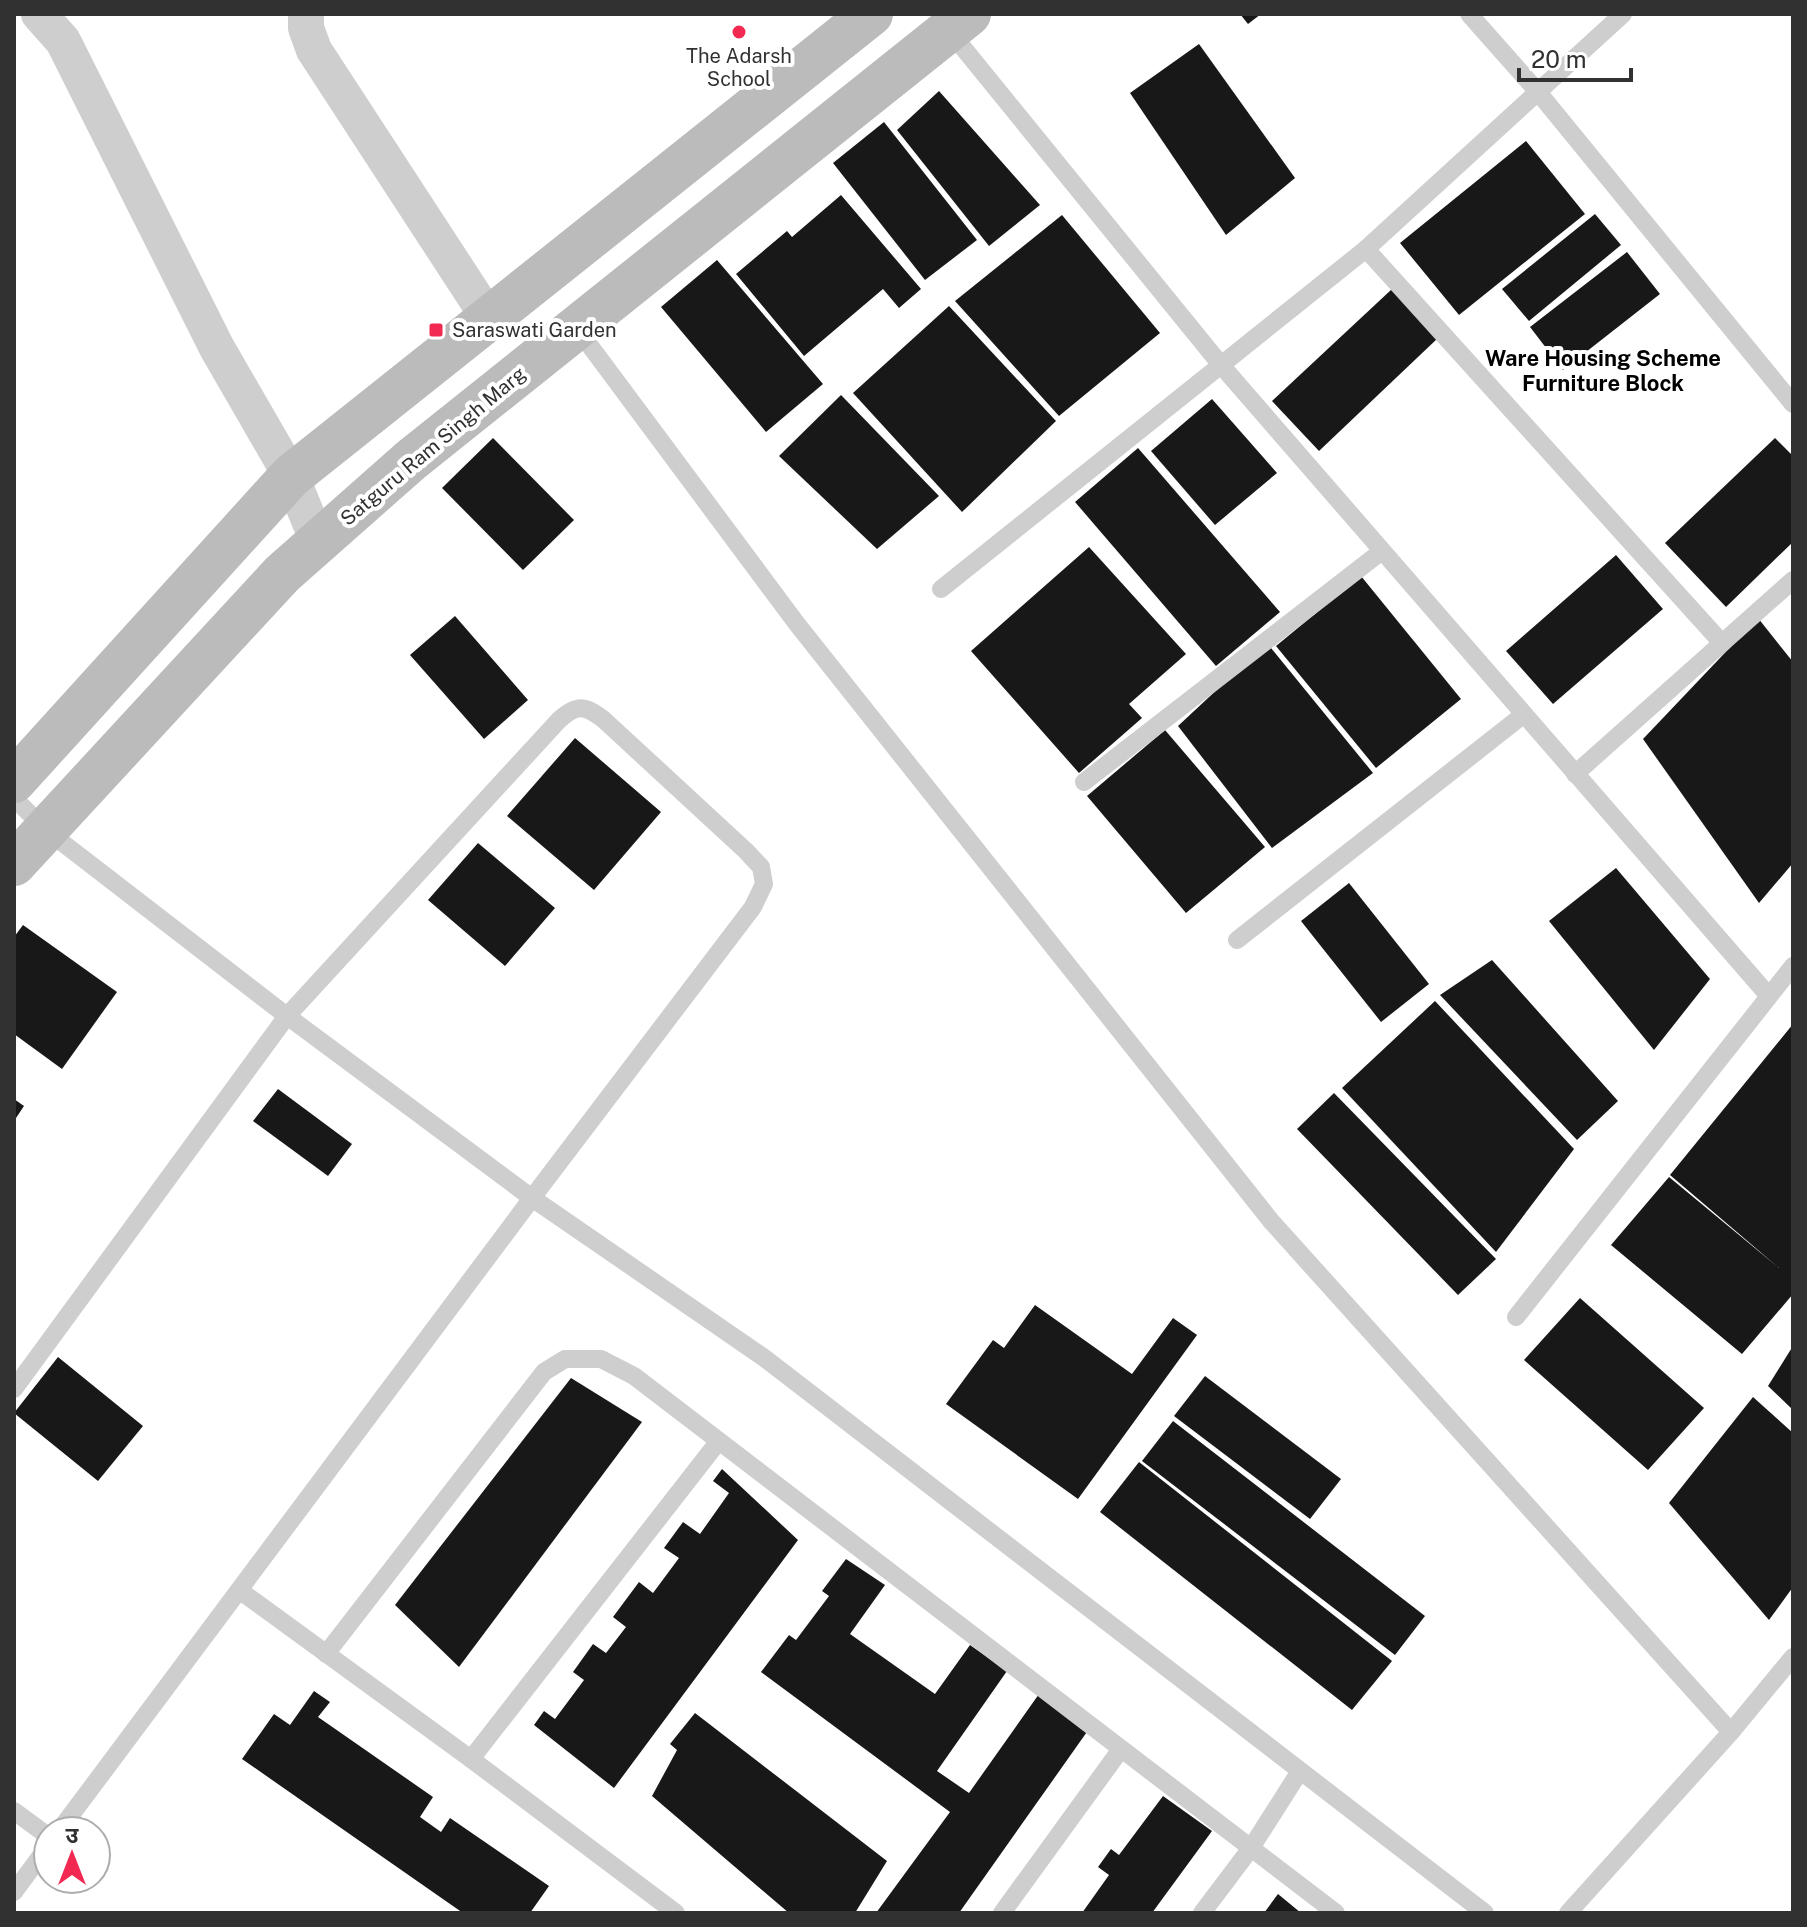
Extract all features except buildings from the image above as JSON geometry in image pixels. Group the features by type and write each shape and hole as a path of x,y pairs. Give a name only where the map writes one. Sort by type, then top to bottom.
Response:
{"main road":[{"path":"14,781 291,476 871,14"},
{"name":"Satguru Ram Singh Marg","path":"14,864 282,574 411,460 951,19"}],"street":[{"path":"39,14 63,41 217,348 291,476 318,542"},
{"path":"306,14 306,28 314,50 488,317"}],"lane":[{"path":"1469,14 1538,92 1793,404"},
{"path":"941,589 1366,249 1623,14"},
{"path":"951,19 1221,365 1768,995"},
{"path":"1366,249 1722,643"},
{"path":"576,327 797,624 1271,1221 1731,1732"},
{"path":"1084,782 1382,551"},
{"path":"1575,774 1793,580"},
{"path":"14,1389 287,1016 572,709 588,708 603,719 761,867 764,884 753,907 71,1815"},
{"path":"1237,940 1523,715"},
{"path":"14,798 46,830 287,1016 532,1198 763,1357 1485,1913"},
{"path":"1516,1317 1793,966"},
{"path":"326,1654 544,1372 565,1359 601,1359 634,1376 1336,1913"},
{"path":"471,1759 718,1442"},
{"path":"239,1590 676,1913"},
{"path":"1568,1913 1731,1732 1793,1657"},
{"path":"1002,1913 1121,1749"},
{"path":"1202,1913 1251,1848 1300,1771"},
{"path":"14,1811 32,1824"},
{"path":"14,1892 32,1868"}],"place":[{"name":"The Adarsh School","path":"739,32"},
{"name":"Saraswati Garden","path":"436,330"}],"district":[{"name":"Ware Housing Scheme Furniture Block","path":"1603,370"}]}
